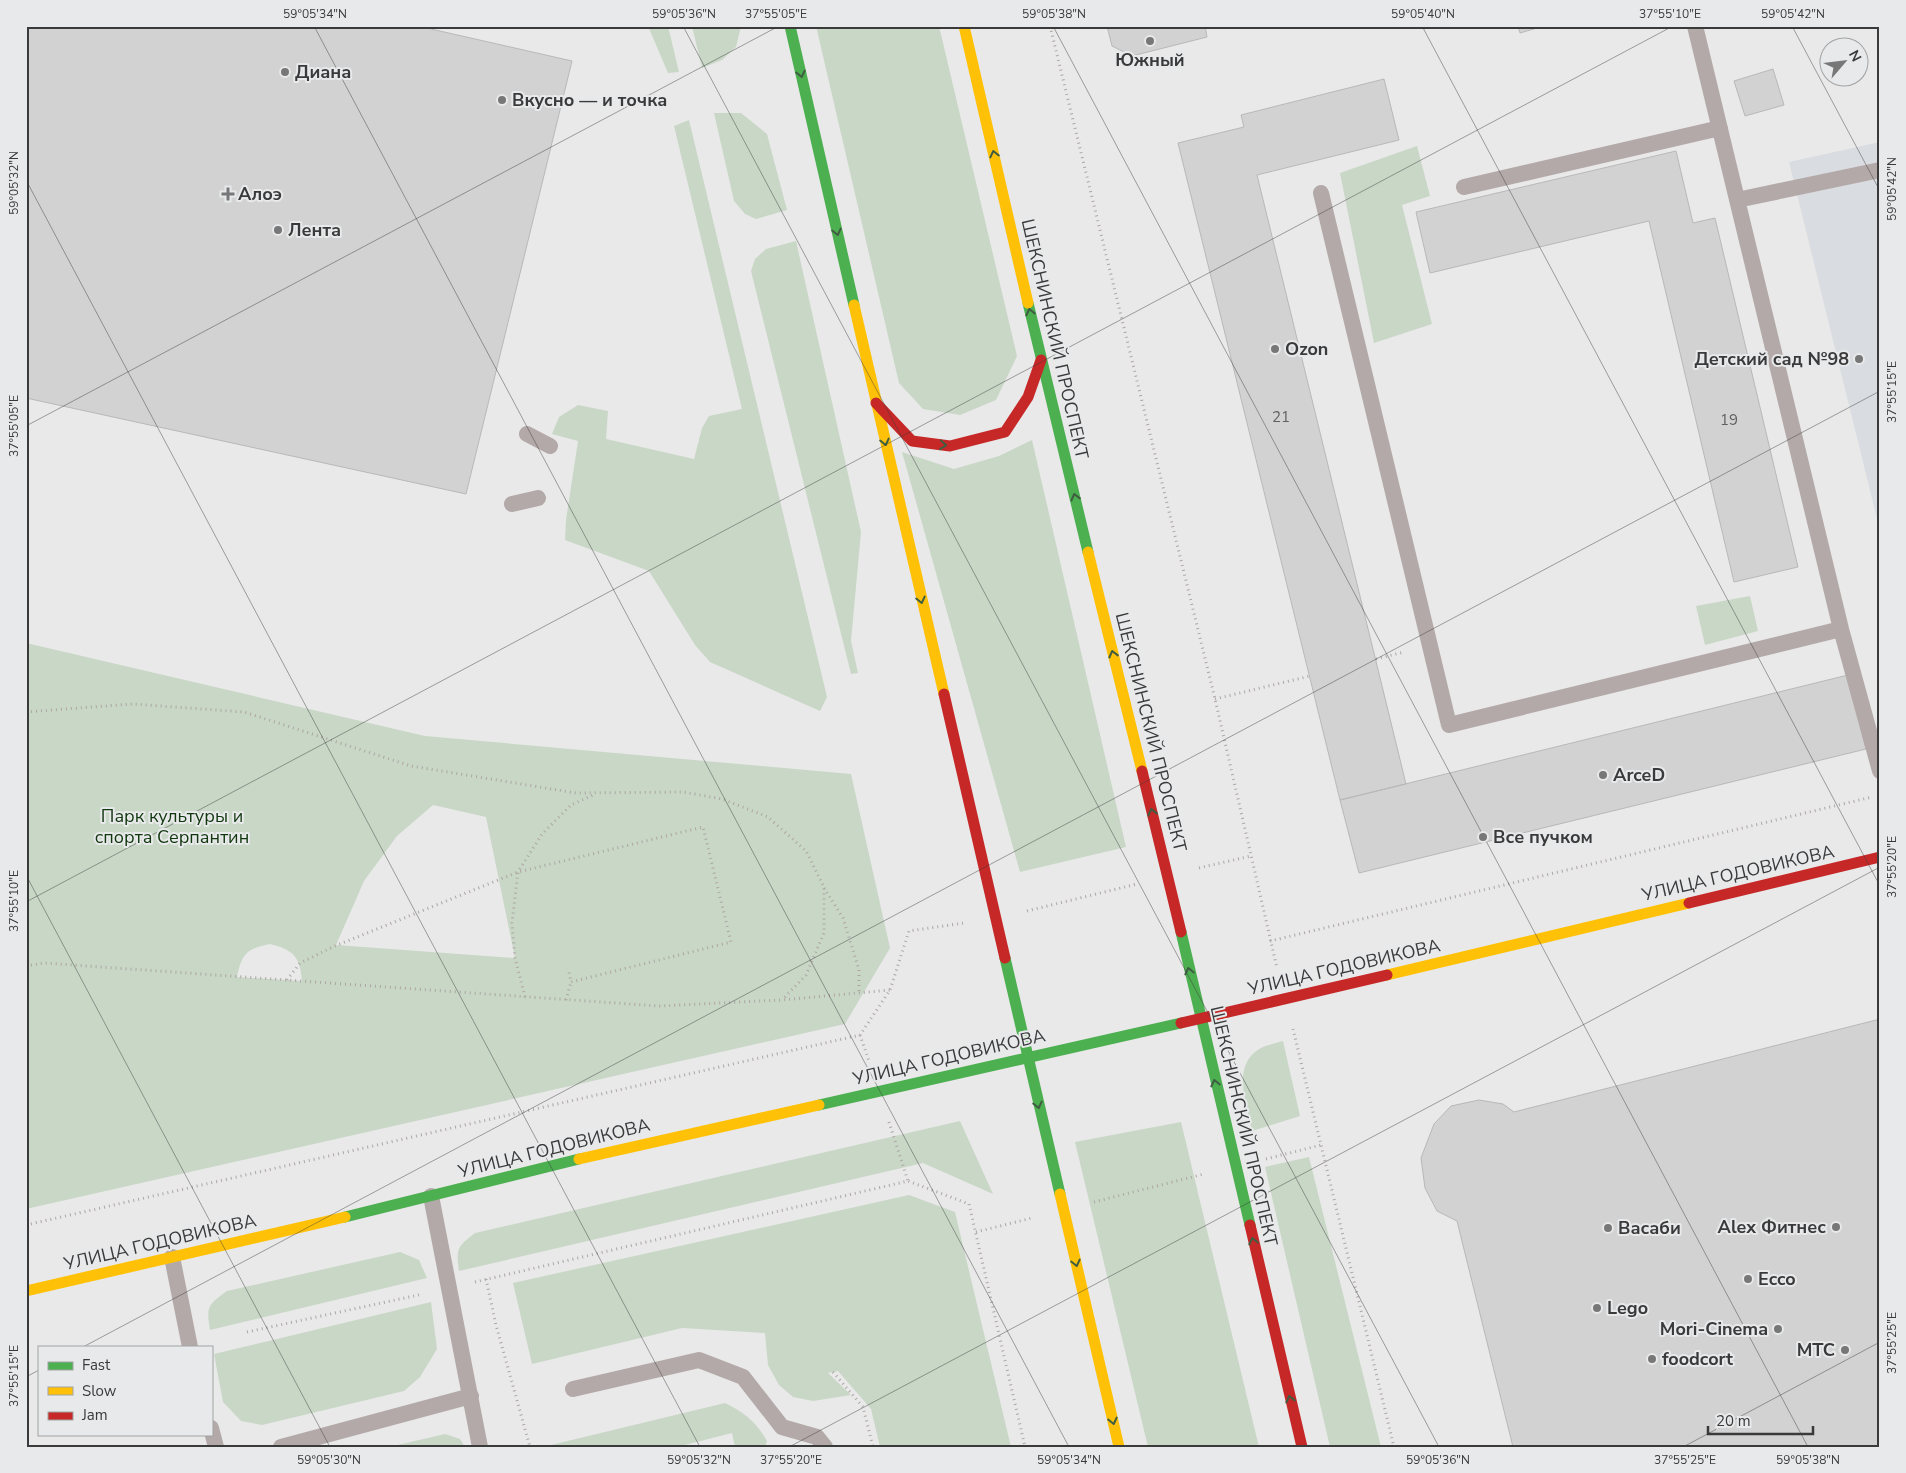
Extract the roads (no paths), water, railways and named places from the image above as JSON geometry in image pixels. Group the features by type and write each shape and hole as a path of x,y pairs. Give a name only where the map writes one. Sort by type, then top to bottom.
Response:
{"main road":[{"path":"790,26 1027,1057 1119,1447"},
{"name":"ШЕКСНИНСКИЙ ПРОСПЕКТ","path":"964,26 1041,360 1168,876 1302,1447"},
{"path":"876,403 912,441 950,446 1005,432 1028,397 1041,360"},
{"name":"УЛИЦА ГОДОВИКОВА","path":"26,1291 584,1158 1286,999 1880,858"}],"lane":[{"path":"1695,26 1841,629 1880,771"},
{"path":"1464,187 1720,128"},
{"path":"1737,200 1880,170"},
{"path":"1320,193 1449,725 1841,629"},
{"path":"527,434 550,446"},
{"path":"512,504 538,498"},
{"path":"431,1196 480,1447"},
{"path":"172,1257 190,1346"},
{"path":"572,1389 699,1360 743,1377 782,1427 817,1437 825,1447"},
{"path":"281,1447 470,1396"},
{"path":"212,1432 216,1447"}],"place":[{"name":"Южный","path":"1150,41"},
{"name":"Диана","path":"285,72"},
{"name":"Вкусно — и точка","path":"502,100"},
{"name":"Алоэ","path":"228,194"},
{"name":"Лента","path":"278,230"},
{"name":"Ozon","path":"1275,349"},
{"name":"Детский сад №98","path":"1859,359"},
{"name":"ArceD","path":"1603,775"},
{"name":"Все пучком","path":"1483,837"},
{"name":"Alex Фитнес","path":"1836,1227"},
{"name":"Васаби","path":"1608,1228"},
{"name":"Ecco","path":"1748,1279"},
{"name":"Lego","path":"1597,1308"},
{"name":"Mori-Cinema","path":"1778,1329"},
{"name":"МТС","path":"1845,1350"},
{"name":"foodcort","path":"1652,1359"}],"park label":[{"name":"Парк культуры и спорта Серпантин","path":"172,826"}]}
